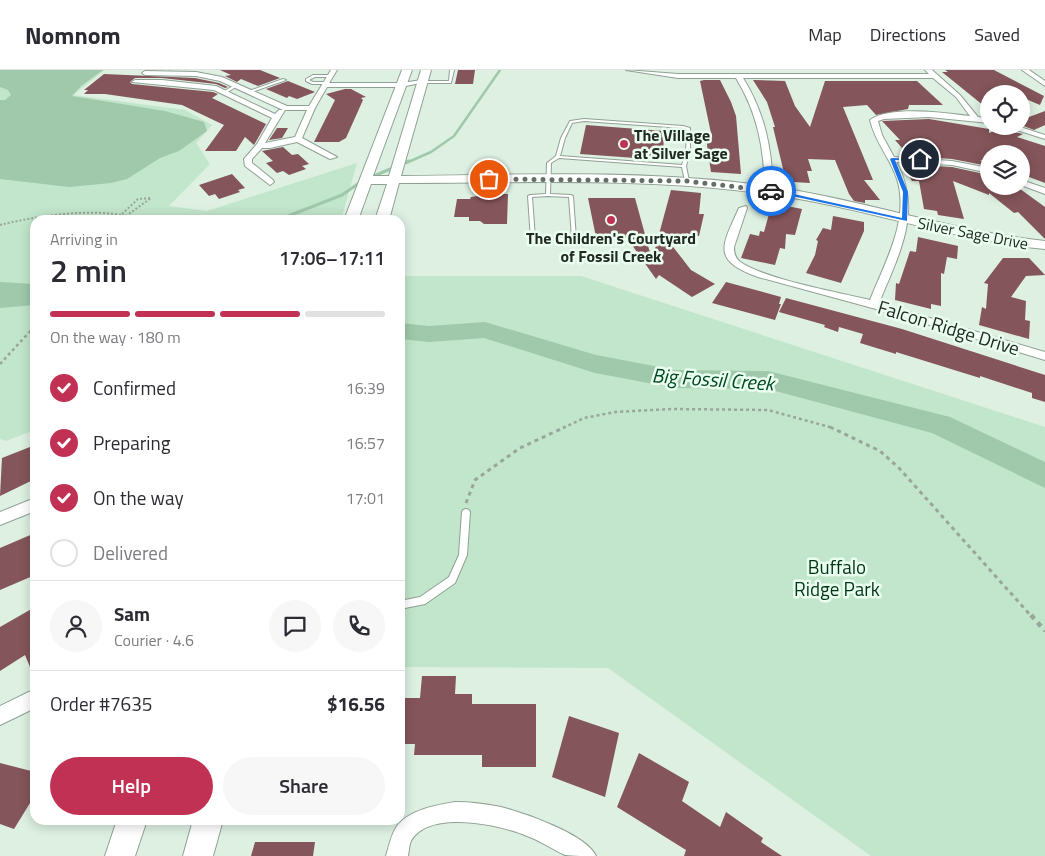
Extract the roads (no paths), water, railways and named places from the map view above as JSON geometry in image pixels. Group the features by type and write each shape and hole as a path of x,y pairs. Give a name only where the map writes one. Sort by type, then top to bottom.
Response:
{"main road":[{"path":"383,215 426,70"},
{"path":"353,215 404,78"},
{"name":"Silver Sage Drive","path":"365,180 395,176 686,181 769,190 1000,241 1045,245"},
{"path":"120,856 130,825"},
{"path":"198,856 207,825"}],"street":[{"path":"628,70 678,76 936,76"},
{"path":"928,70 966,105 975,118"},
{"path":"1024,70 1041,78 1045,84"},
{"path":"128,88 147,71 198,72 237,84 286,108 311,108"},
{"path":"739,76 756,105 761,122 769,164 769,190"},
{"path":"298,139 311,108 329,78 404,78 422,82"},
{"path":"135,82 216,88 276,117"},
{"path":"270,182 248,164 248,159 260,145 276,117 286,108"},
{"path":"874,303 905,220 906,192 892,159 876,130 874,120 877,118 911,115 980,119"},
{"path":"1030,133 1045,137"},
{"path":"260,145 270,146 298,139 333,157"},
{"path":"892,159 952,163 980,169"},
{"path":"1030,185 1045,191"},
{"name":"Falcon Ridge Drive","path":"743,208 729,246 729,254 734,262 789,283 874,303 1045,356"},
{"path":"0,519 30,506"},
{"path":"0,716 30,701"},
{"path":"397,856 404,833 427,816 450,812 499,816 528,824 585,856"}],"lane":[{"path":"422,82 450,82 452,70"},
{"path":"314,76 329,78 312,83 307,80 314,76"},
{"path":"251,91 284,80"},
{"path":"225,92 237,84"},
{"path":"558,157 563,138 571,122 584,120 683,127 689,129 688,151 684,166 686,181"},
{"path":"548,195 549,163 558,157 684,166"},
{"path":"548,195 571,196 574,239 533,239 530,196 548,195"},
{"path":"405,604 422,602 452,580 463,555 466,512"}],"waterway":[{"path":"406,163 431,152 454,136 500,70"},
{"path":"291,215 342,195 362,181 409,161"},
{"name":"Big Fossil Creek","path":"405,332 429,334 485,330 595,364 675,379 768,380 940,425 1045,476"}],"place":[{"name":"The Village at Silver Sage","path":"624,144"},
{"name":"The Children's Courtyard of Fossil Creek","path":"611,220"}],"park label":[{"name":"Buffalo Ridge Park","path":"837,577"}]}
